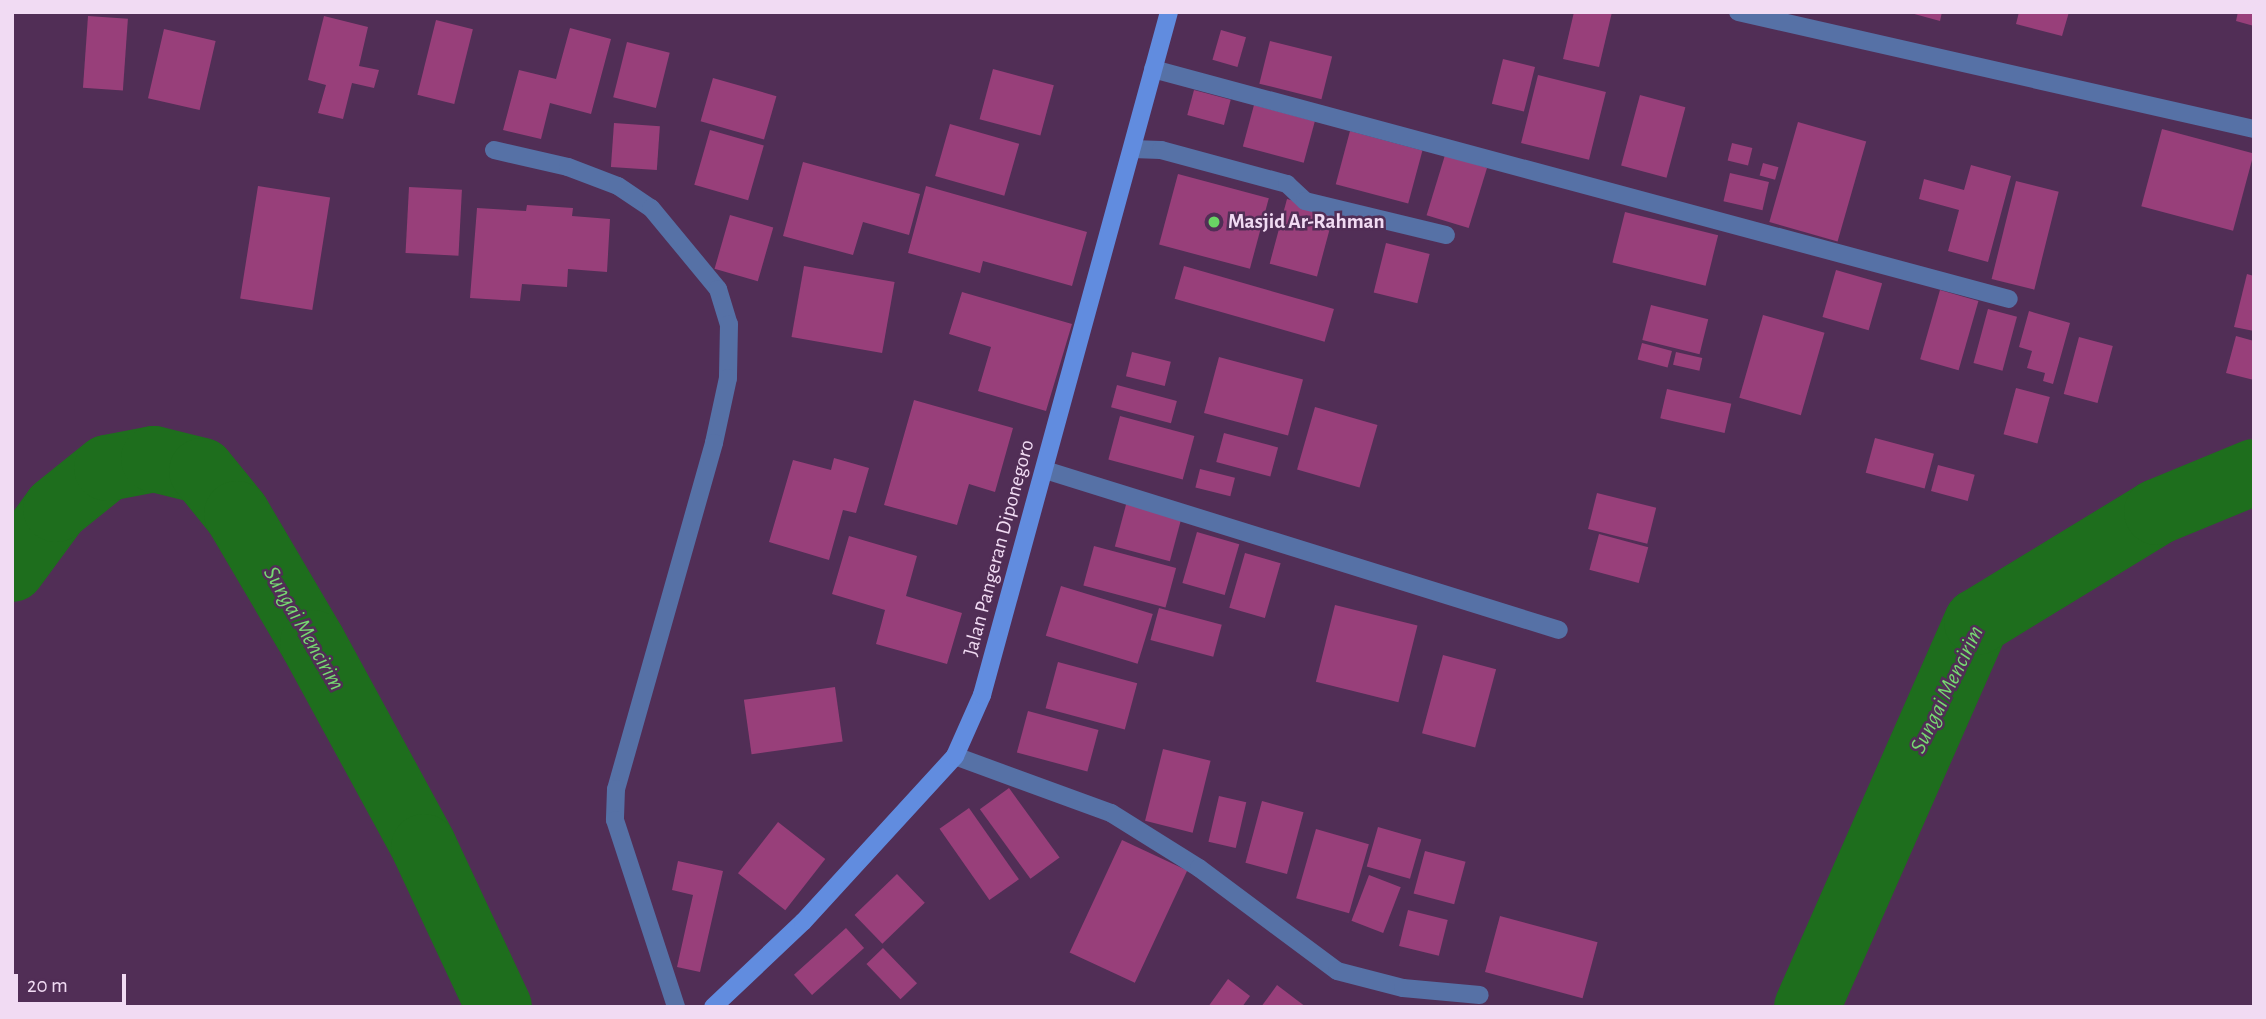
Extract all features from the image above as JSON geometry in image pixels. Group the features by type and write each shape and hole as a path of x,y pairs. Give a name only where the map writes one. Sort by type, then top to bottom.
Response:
{"street":[{"name":"Jalan Pangeran Diponegoro","path":"713,1007 803,922 955,756 982,695 1169,12"},
{"path":"1738,12 2254,129"},
{"path":"1153,69 2009,299"},
{"path":"1132,149 1161,150 1287,184 1305,201 1446,235"},
{"path":"494,150 568,167 618,186 651,208 719,289 729,324 728,378 714,443 616,789 615,820 676,1007"},
{"path":"1045,470 1559,630"},
{"path":"955,756 1111,813 1199,868 1337,971 1403,988 1480,995"}],"building":[{"path":"1574,12 1612,12 1599,67 1563,59"},
{"path":"1907,12 1942,12 1940,21"},
{"path":"2019,12 2069,12 2062,36 2016,24"},
{"path":"2238,12 2254,12 2254,26 2236,21"},
{"path":"88,16 128,19 123,91 83,88"},
{"path":"324,16 368,27 359,66 379,70 374,88 352,83 343,119 318,113 326,85 308,80"},
{"path":"436,20 473,29 454,104 417,95"},
{"path":"570,28 611,39 591,114 550,103 541,139 503,130 519,70 556,79"},
{"path":"164,29 216,41 200,110 148,98"},
{"path":"1221,30 1246,37 1237,67 1212,60"},
{"path":"1270,41 1332,56 1321,99 1259,84"},
{"path":"627,42 670,53 656,108 613,97"},
{"path":"1503,59 1535,67 1524,112 1492,104"},
{"path":"993,69 1054,85 1040,136 980,119"},
{"path":"1538,75 1606,92 1589,160 1521,143"},
{"path":"713,78 776,96 764,139 701,121"},
{"path":"1194,90 1231,100 1224,125 1187,115"},
{"path":"1640,95 1685,107 1667,178 1621,166"},
{"path":"1254,105 1315,121 1304,163 1243,147"},
{"path":"1798,122 1866,142 1838,242 1769,222"},
{"path":"614,123 660,126 657,170 611,167"},
{"path":"950,124 1019,144 1004,196 935,176"},
{"path":"2162,129 2254,154 2233,231 2141,206"},
{"path":"710,130 764,145 748,200 694,185"},
{"path":"1350,131 1422,150 1408,204 1336,184"},
{"path":"1732,143 1752,148 1748,166 1728,160"},
{"path":"1445,155 1487,168 1469,228 1427,215"},
{"path":"803,162 920,194 909,235 863,222 853,255 783,236"},
{"path":"1763,163 1778,167 1775,180 1760,176"},
{"path":"1971,165 2011,176 1988,262 1948,251 1959,210 1919,199 1924,179 1964,190"},
{"path":"1730,173 1769,182 1762,210 1723,201"},
{"name":"Masjid Ar-Rahman","path":"1178,174 1269,198 1250,269 1159,245"},
{"path":"2016,181 2059,192 2034,290 1992,279"},
{"path":"258,186 330,197 312,310 240,299"},
{"path":"926,186 1087,232 1072,286 983,261 980,273 908,253"},
{"path":"409,187 462,190 458,256 406,253"},
{"path":"1287,199 1334,212 1317,276 1270,264"},
{"path":"527,205 573,208 572,216 610,219 607,272 568,269 567,287 522,284 520,301 470,298 477,208 526,211"},
{"path":"1625,212 1718,235 1706,286 1612,262"},
{"path":"730,215 773,227 758,281 715,269"},
{"path":"1386,243 1430,254 1417,303 1374,292"},
{"path":"804,266 895,282 882,353 791,337"},
{"path":"1184,266 1334,309 1325,342 1175,299"},
{"path":"1836,270 1882,283 1869,330 1822,317"},
{"path":"2247,274 2254,276 2254,331 2234,327"},
{"path":"1940,290 1978,301 1959,370 1920,359"},
{"path":"962,292 1072,324 1046,411 978,391 991,347 949,334"},
{"path":"1651,305 1708,319 1700,354 1642,340"},
{"path":"1988,309 2017,317 2002,371 1974,363"},
{"path":"2029,311 2070,323 2053,384 2043,381 2045,373 2027,368 2032,351 2019,347"},
{"path":"1763,315 1825,333 1801,415 1739,398"},
{"path":"2236,336 2254,341 2254,380 2226,373"},
{"path":"2079,337 2113,346 2098,403 2064,394"},
{"path":"1642,343 1672,351 1668,367 1638,359"},
{"path":"1132,352 1171,362 1165,386 1126,376"},
{"path":"1676,352 1702,358 1699,371 1673,365"},
{"path":"1219,357 1303,380 1288,436 1204,413"},
{"path":"1117,385 1177,401 1171,423 1111,407"},
{"path":"2016,388 2050,397 2037,443 2004,434"},
{"path":"1667,389 1731,404 1725,433 1660,418"},
{"path":"914,400 1013,428 995,492 969,484 957,525 884,505"},
{"path":"1315,407 1377,425 1360,487 1297,469"},
{"path":"1120,416 1194,436 1183,479 1108,459"},
{"path":"1224,433 1278,447 1270,476 1216,462"},
{"path":"1875,438 1934,454 1925,489 1866,473"},
{"path":"834,458 869,468 856,513 843,510 829,560 769,542 793,460 831,470"},
{"path":"1938,465 1975,475 1968,501 1931,491"},
{"path":"1200,469 1235,478 1230,496 1195,487"},
{"path":"1597,493 1656,508 1647,544 1588,529"},
{"path":"1127,501 1182,516 1170,561 1115,546"},
{"path":"1197,532 1239,544 1225,595 1182,583"},
{"path":"1599,534 1648,547 1639,583 1589,570"},
{"path":"849,536 917,556 906,596 962,613 947,664 876,644 885,610 832,594"},
{"path":"1094,546 1176,568 1165,608 1083,586"},
{"path":"1245,553 1281,563 1265,618 1229,608"},
{"path":"1061,586 1153,614 1138,664 1046,636"},
{"path":"1335,605 1417,626 1398,702 1316,682"},
{"path":"1159,608 1222,625 1213,657 1150,640"},
{"path":"1443,655 1496,669 1475,747 1422,733"},
{"path":"1058,662 1137,683 1125,730 1046,708"},
{"path":"835,687 843,741 752,754 744,700"},
{"path":"1028,711 1099,730 1087,771 1017,753"},
{"path":"1163,749 1211,761 1193,833 1145,821"},
{"path":"1009,788 1060,858 1030,879 980,809"},
{"path":"1219,796 1246,802 1236,848 1208,842"},
{"path":"1262,801 1304,812 1287,874 1245,863"},
{"path":"969,808 1019,879 989,900 940,829"},
{"path":"778,822 825,859 785,910 738,873"},
{"path":"1378,827 1421,839 1410,879 1367,866"},
{"path":"1316,829 1369,844 1349,913 1296,898"},
{"path":"1122,840 1187,870 1135,983 1070,952"},
{"path":"1425,851 1466,862 1454,904 1414,894"},
{"path":"678,861 723,871 700,972 677,967 693,895 672,890"},
{"path":"897,874 925,903 882,944 855,915"},
{"path":"1369,875 1401,887 1383,933 1351,921"},
{"path":"1408,910 1448,920 1439,956 1399,946"},
{"path":"1500,916 1598,942 1583,998 1485,972"},
{"path":"846,928 864,948 812,995 794,975"},
{"path":"883,948 917,983 900,999 866,964"},
{"path":"1228,979 1250,996 1242,1007 1208,1007"},
{"path":"1277,985 1306,1007 1261,1007"}],"waterway":[{"name":"Sungai Mencirim","path":"12,569 56,509 107,468 154,459 202,471 237,514 313,643 424,847 499,1007"},
{"name":"Sungai Mencirim","path":"1807,1007 1977,622 2157,512 2254,472"}],"place":[{"name":"Masjid Ar-Rahman","path":"1214,222"}]}
